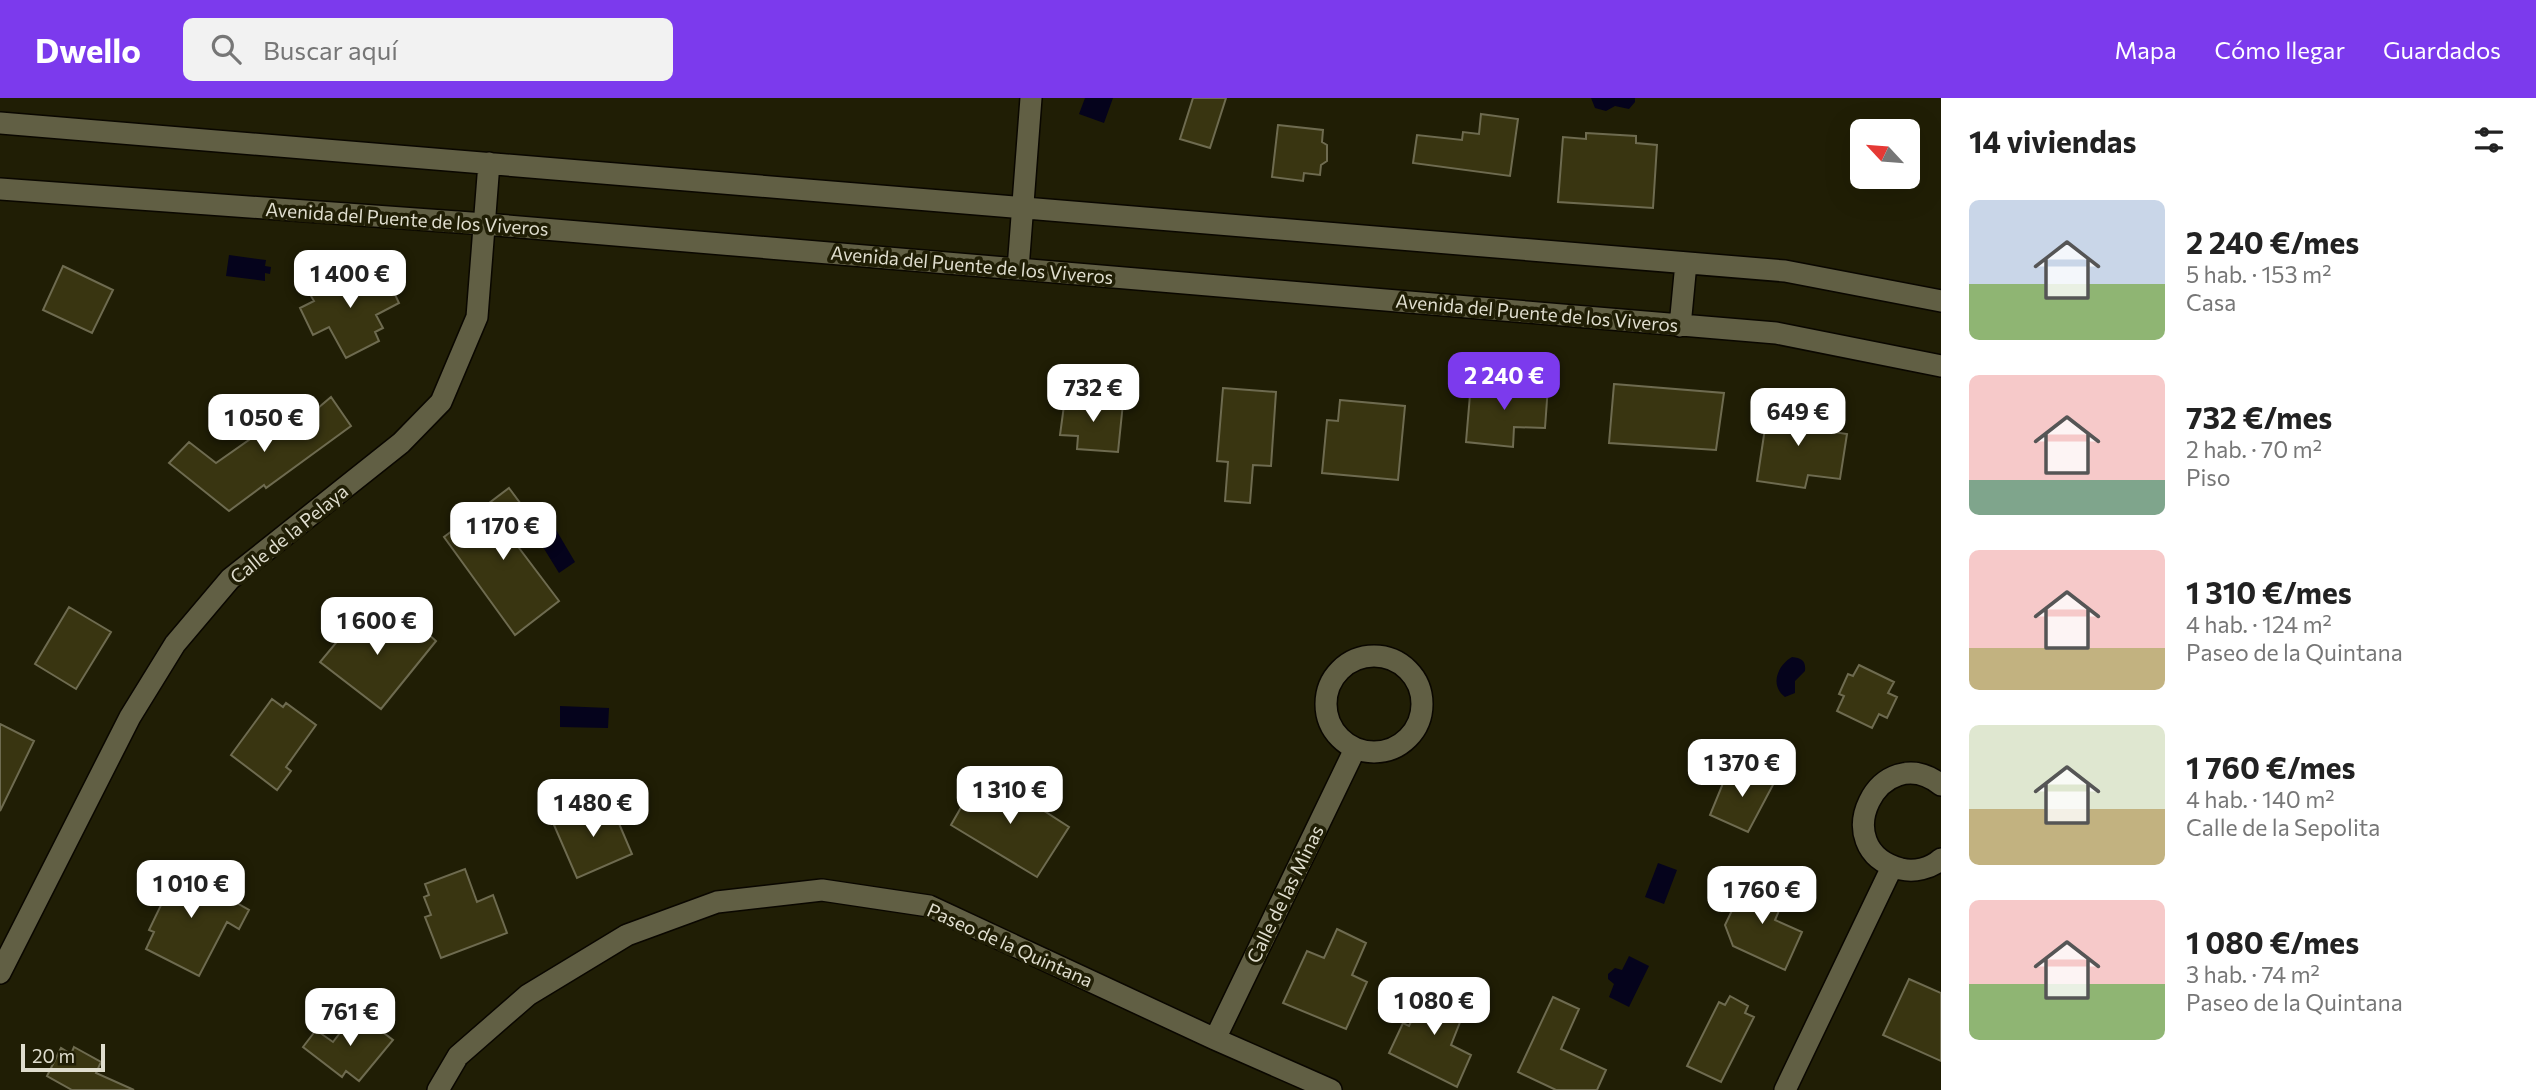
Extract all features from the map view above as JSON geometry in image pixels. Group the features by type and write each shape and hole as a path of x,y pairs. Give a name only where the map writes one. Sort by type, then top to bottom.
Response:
{"street":[{"path":"1018,269 1031,98"},
{"path":"0,123 1785,271 1941,301"},
{"name":"Calle de la Pelaya","path":"0,973 130,717 175,644 230,579 401,443 441,402 477,317 489,163"},
{"name":"Avenida del Puente de los Viveros","path":"0,189 485,224 1776,333 1941,366"},
{"path":"1680,326 1686,263"},
{"path":"1371,656 1387,658 1401,664 1413,676 1420,690 1422,705 1419,721 1412,734 1400,745 1385,751 1355,749 1341,740 1331,727 1326,712 1326,696 1332,681 1342,668 1355,659 1371,656"},
{"name":"Calle de las Minas","path":"1215,1039 1355,749"},
{"path":"1941,785 1924,775 1908,774 1892,778 1879,786 1868,799 1863,814 1863,830 1868,845 1878,858 1892,867 1923,869 1941,859"},
{"path":"1785,1090 1892,867"},
{"name":"Paseo de la Quintana","path":"439,1090 458,1056 528,995 626,936 717,902 822,890 929,906 1331,1090"}],"water":[{"path":"1085,98 1113,98 1104,123 1079,114"},
{"path":"1591,98 1635,98 1635,102 1629,109 1615,106 1606,111 1595,108"},
{"path":"229,255 266,260 265,266 271,267 270,274 265,273 265,281 226,276"},
{"path":"555,528 575,562 559,573 538,539"},
{"path":"1792,657 1803,661 1805,671 1795,681 1795,693 1785,697 1776,681 1779,670"},
{"path":"560,706 609,708 608,728 560,727"},
{"path":"1658,863 1677,870 1664,904 1645,897"},
{"path":"1629,956 1649,966 1629,1007 1609,997 1614,984 1608,979 1608,974 1615,968 1622,970"}],"building":[{"path":"1193,98 1226,98 1210,148 1180,139"},
{"path":"1481,114 1518,119 1510,176 1413,163 1417,135 1462,140 1463,132 1479,134"},
{"path":"1278,125 1323,130 1322,142 1327,145 1327,161 1321,165 1320,175 1304,173 1303,181 1272,177"},
{"path":"1586,133 1636,136 1636,143 1657,145 1653,208 1558,202 1563,137 1586,139"},
{"path":"63,266 113,290 92,333 43,310"},
{"path":"383,269 399,303 376,315 383,328 375,332 379,341 346,358 329,327 313,335 300,308 314,301 308,291 347,271 353,284"},
{"path":"1471,383 1548,386 1545,428 1514,427 1513,447 1466,442"},
{"path":"1614,384 1724,393 1716,450 1609,443"},
{"path":"1223,388 1276,392 1271,466 1253,465 1250,503 1225,501 1228,462 1217,461"},
{"path":"310,397 318,408 331,397 351,426 266,488 264,485 229,511 169,463 189,442 216,463"},
{"path":"1065,398 1123,403 1118,452 1077,449 1078,436 1060,435"},
{"path":"1340,400 1405,406 1398,480 1322,473 1327,420 1338,421"},
{"path":"1769,402 1816,409 1813,429 1847,434 1840,479 1808,475 1805,488 1757,481"},
{"path":"509,488 532,519 510,536 559,601 515,635 444,537"},
{"path":"69,607 111,632 76,689 35,664"},
{"path":"360,614 373,624 378,617 393,628 398,621 410,632 417,624 436,641 381,709 320,662"},
{"path":"1859,665 1894,682 1888,693 1897,697 1887,718 1879,714 1872,728 1837,711 1844,696 1839,694 1848,674 1853,676"},
{"path":"272,699 283,707 286,703 316,725 286,767 291,771 277,790 231,755"},
{"path":"0,724 34,741 0,811"},
{"path":"1728,771 1745,779 1750,771 1775,781 1748,832 1710,815"},
{"path":"990,776 1069,827 1037,877 951,825 975,783 983,789"},
{"path":"609,800 632,854 577,878 554,825"},
{"path":"175,863 201,876 198,881 249,910 239,929 227,922 199,976 146,949 154,932 149,930 163,901 157,898"},
{"path":"465,869 477,902 493,895 507,933 441,958 425,917 431,915 424,897 429,895 425,884"},
{"path":"1747,879 1785,897 1775,920 1802,932 1785,970 1733,946 1725,925"},
{"path":"1337,929 1366,943 1352,975 1367,982 1346,1029 1283,1003 1307,951 1324,958"},
{"path":"1909,979 1941,993 1941,1061 1883,1035"},
{"path":"1438,987 1468,1002 1451,1045 1471,1055 1457,1087 1389,1053 1403,1023 1409,1026 1427,989"},
{"path":"1730,996 1748,1006 1745,1013 1754,1017 1721,1082 1687,1066 1719,1002 1725,1005"},
{"path":"1553,997 1579,1009 1561,1049 1606,1070 1597,1090 1556,1090 1518,1072"},
{"path":"356,1012 393,1040 359,1081 346,1071 342,1077 303,1047 316,1030 333,1042"},
{"path":"74,1047 101,1062 96,1073 134,1090 72,1090 47,1076 61,1048 71,1054"}]}
